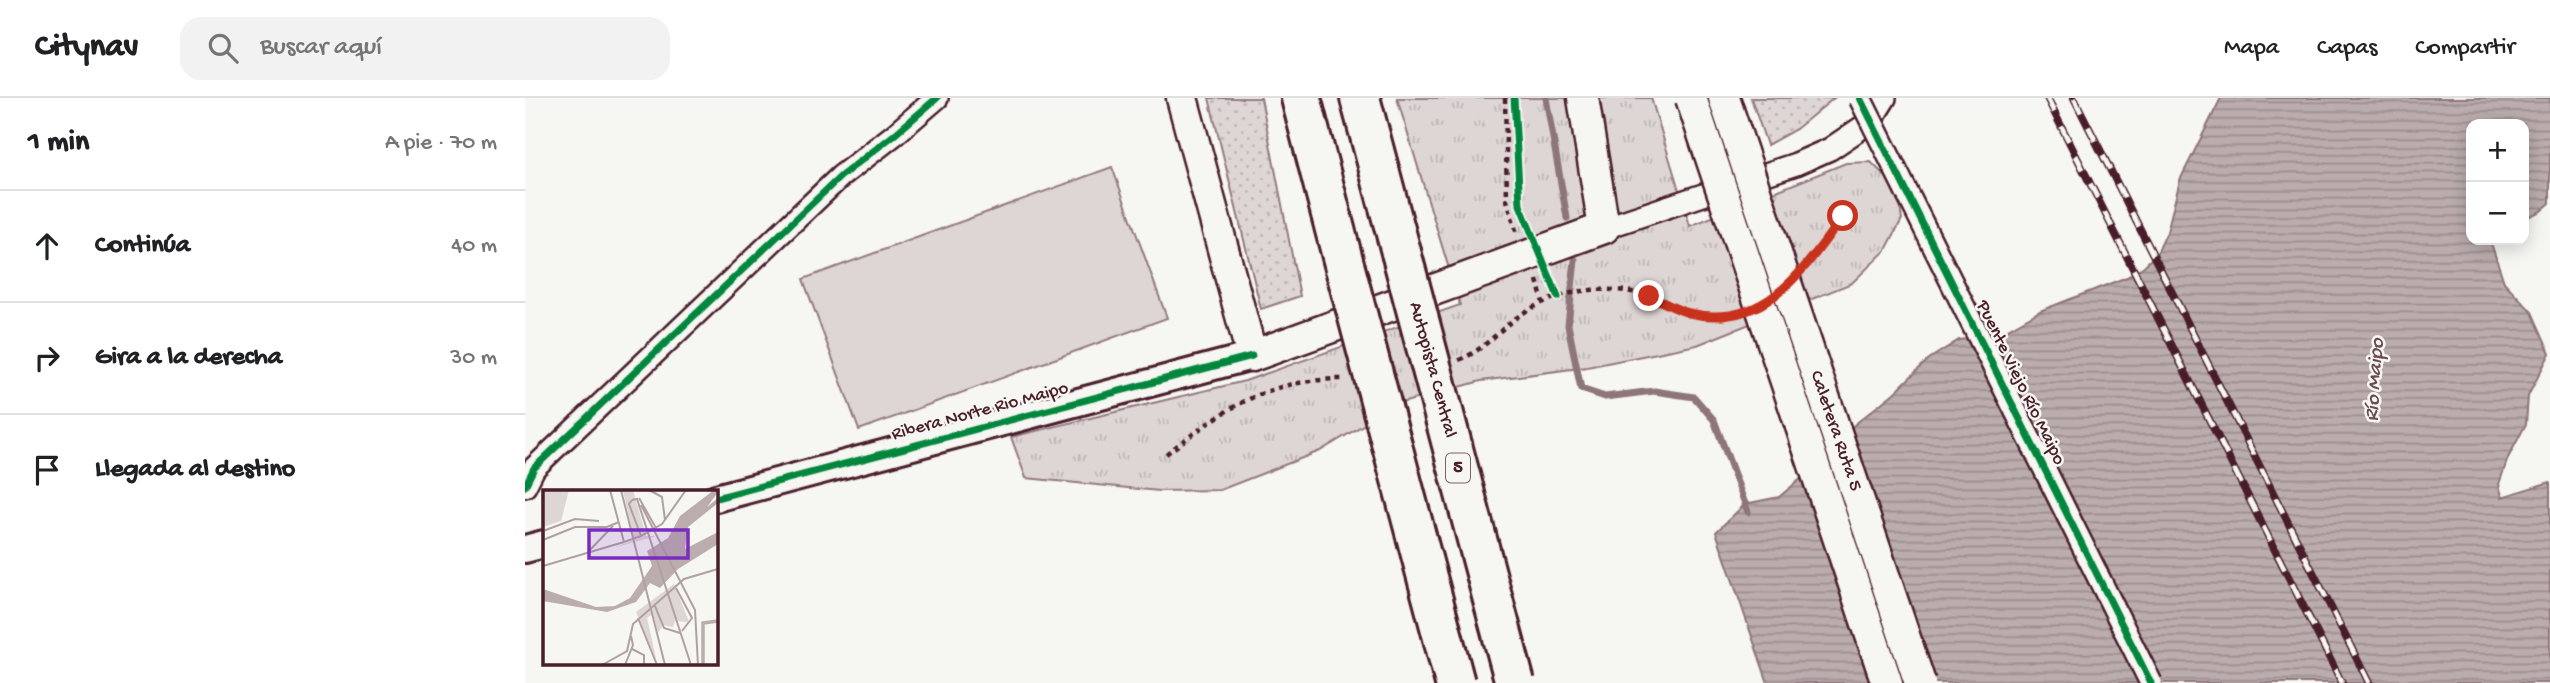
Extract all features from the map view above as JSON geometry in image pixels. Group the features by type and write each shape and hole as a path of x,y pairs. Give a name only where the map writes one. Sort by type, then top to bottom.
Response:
{"highway":[{"path":"1301,98 1455,683"},
{"name":"Autopista Central","path":"1360,98 1515,683"}],"main road":[{"path":"1182,98 1252,355 1604,228 1583,98"},
{"name":"Caletera Ruta 5","path":"1691,98 1887,683"},
{"name":"Caletera Ruta 5","path":"1724,98 1920,683"}],"street":[{"path":"525,486 534,468 841,176 917,106 937,98"},
{"name":"Puente Viejo Río Maipo","path":"1860,98 2151,683"},
{"path":"1604,228 1796,164 1830,149 1864,126 1885,98"},
{"name":"Ribera Norte Rio Maipo","path":"717,498 1252,355"},
{"path":"525,549 543,544"}],"path":[{"path":"1505,98 1507,200 1518,237 1535,253 1560,297 1610,289 1658,299 1685,312 1702,315 1718,316 1742,312"},
{"path":"1514,98 1514,111"},
{"path":"1800,273 1843,216"},
{"path":"1535,253 1543,303"}],"green space":[{"path":"1209,98 1261,98 1300,296 1261,309"},
{"path":"1397,98 1651,98 1690,226 1846,163 1871,162 1897,188 1902,219 1886,250 1852,283 1697,345 1587,367 1481,381 1398,404 1320,451 1220,490 1159,491 1026,478 1011,437 1245,381 1460,305"},
{"path":"1751,98 1834,98 1796,129 1767,145"},
{"path":"1112,167 1167,318 859,430 803,279"}],"water":[{"name":"Río Maipo","path":"2221,98 2550,98 2550,203 2529,217 2529,119 2466,119 2466,245 2492,245 2504,282 2532,312 2550,353 2528,396 2526,424 2508,458 2499,484 2502,497 2550,482 2550,683 1768,683 1716,532 1745,504 1779,497 1816,466 1854,425 1894,393 1929,359 1959,340 1999,334 2040,311 2127,277 2144,266 2157,253 2167,232 2180,180"}],"waterway":[{"path":"1546,98 1567,218"},
{"path":"1575,260 1568,325 1581,389 1605,397 1654,391 1694,397 1714,420 1748,512"}],"railway":[{"path":"2047,98 2342,683"},
{"path":"2074,98 2369,683"}],"cycle path":[{"path":"525,486 534,468 841,176 937,98"},
{"path":"1514,98 1520,205 1558,297"},
{"path":"1860,98 2151,683"},
{"path":"717,498 1252,356"}],"route":[{"path":"1649,296 1685,312 1718,316 1734,314 1765,303 1800,273 1843,216"}]}
